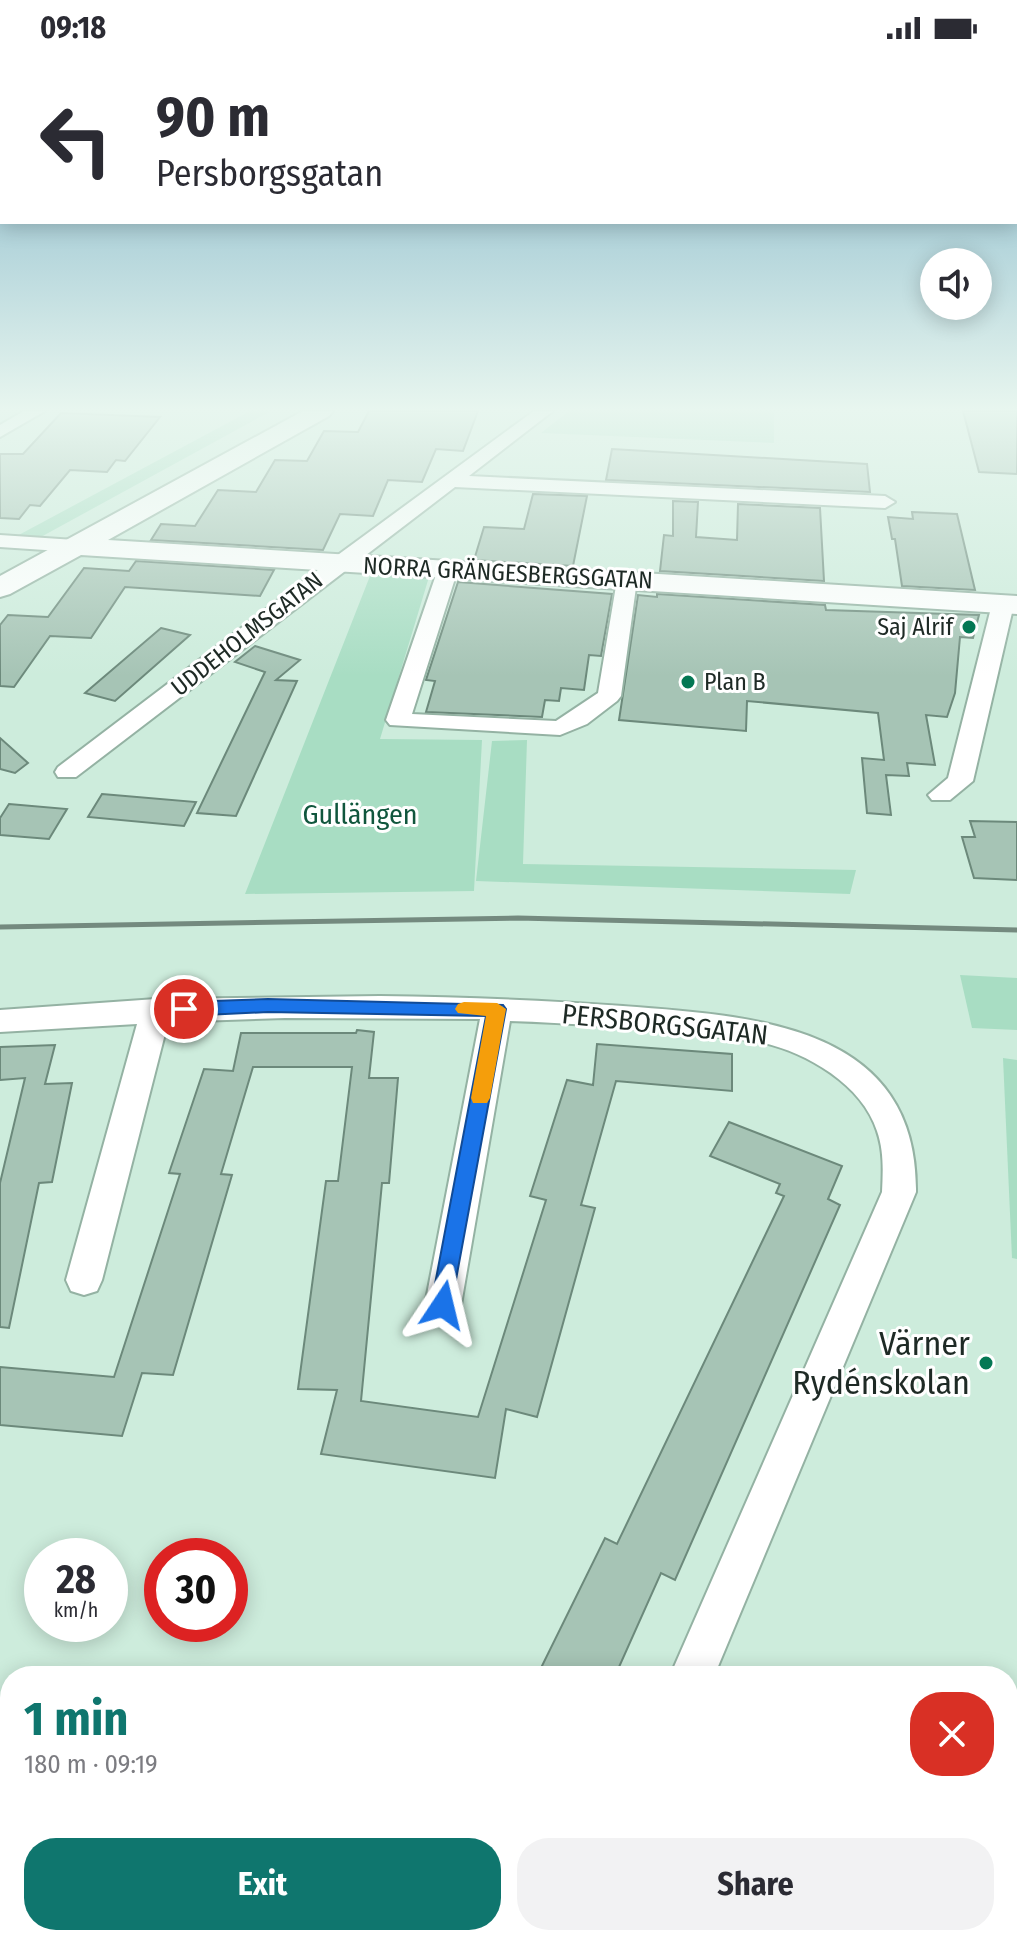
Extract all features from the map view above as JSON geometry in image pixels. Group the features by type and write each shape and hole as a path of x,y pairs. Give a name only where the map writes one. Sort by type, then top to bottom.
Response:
{"street":[{"path":"0,588 160,499"},
{"name":"UDDEHOLMSGATAN","path":"67,772 427,499"},
{"path":"827,499 885,502"},
{"name":"NORRA GRÄNGESBERGSGATAN","path":"0,541 1010,604"},
{"path":"448,569 398,720 560,728 579,719 609,696 627,580"},
{"path":"941,795 960,781 1010,604"},
{"name":"PERSBORGSGATAN","path":"0,1021 268,1006 497,1009 735,1027 782,1036 824,1053 860,1080 877,1098 898,1138 901,1178 891,1215 696,1666"},
{"path":"443,1305 497,1009"},
{"path":"84,1280 156,1010"}],"green space":[{"path":"86,499 110,499 39,538 15,537"},
{"name":"Gullängen","path":"370,576 429,577 380,739 482,740 474,891 245,894"},
{"path":"527,740 523,864 856,870 850,894 476,881 492,741"},
{"path":"960,975 1017,978 1017,1030 972,1028"},
{"path":"1003,1058 1017,1060 1017,1259 1012,1258"}],"building":[{"path":"0,499 46,499 40,506 30,505 19,519 0,518"},
{"path":"212,499 380,499 373,516 340,514 323,550 151,540 161,524 195,526"},
{"path":"532,499 586,499 573,566 474,560 484,527 524,529"},
{"path":"673,501 698,502 696,537 737,540 738,504 820,508 824,581 660,571 664,535 673,536"},
{"path":"912,512 957,514 975,590 902,586 895,539 892,539 888,517 913,519"},
{"path":"136,561 274,570 260,596 125,587 91,638 50,636 14,687 0,686 0,625 8,615 48,617 84,568 129,571"},
{"path":"458,582 612,594 601,656 589,655 584,690 561,688 559,701 545,700 542,717 426,712 435,681 426,680"},
{"path":"657,594 825,605 826,610 979,615 973,638 960,637 955,693 947,717 926,715 935,765 907,763 909,776 886,775 891,815 867,813 862,758 884,760 878,713 747,701 746,731 619,720 638,595 657,597"},
{"path":"161,628 190,635 115,701 85,693"},
{"path":"255,646 300,660 276,680 297,681 236,816 197,813 265,672 235,662"},
{"path":"0,738 28,763 15,773 0,769"},
{"path":"102,794 196,802 184,826 88,817"},
{"path":"9,804 67,809 49,839 0,835 0,818"},
{"path":"970,821 1017,822 1017,880 974,878 962,837 975,837"},
{"path":"357,1030 374,1032 369,1078 398,1078 389,1183 382,1183 361,1401 478,1417 546,1200 530,1196 567,1080 593,1085 597,1044 732,1054 732,1091 616,1081 581,1205 595,1208 537,1417 506,1409 495,1478 321,1454 337,1390 298,1389 326,1181 338,1181 352,1067 253,1067 221,1174 232,1175 173,1375 142,1373 122,1436 0,1425 0,1367 114,1377 180,1174 169,1173 204,1069 233,1071 241,1033 356,1033"},
{"path":"55,1045 45,1084 72,1083 52,1182 39,1183 9,1328 0,1327 0,1183 25,1078 0,1080 0,1047"},
{"path":"729,1122 842,1166 828,1199 840,1205 675,1580 661,1573 619,1666 542,1666 605,1538 617,1544 784,1196 776,1193 780,1184 710,1156"}],"railway":[{"path":"0,927 518,918 1017,930"}],"slow traffic":[{"path":"464,1009 497,1009 480,1098"}],"place":[{"name":"Saj Alrif","path":"969,627"},
{"name":"Plan B","path":"688,682"},
{"name":"Värner Rydénskolan","path":"986,1363"}],"route":[{"path":"184,1009 268,1006 497,1009 443,1305"}]}
